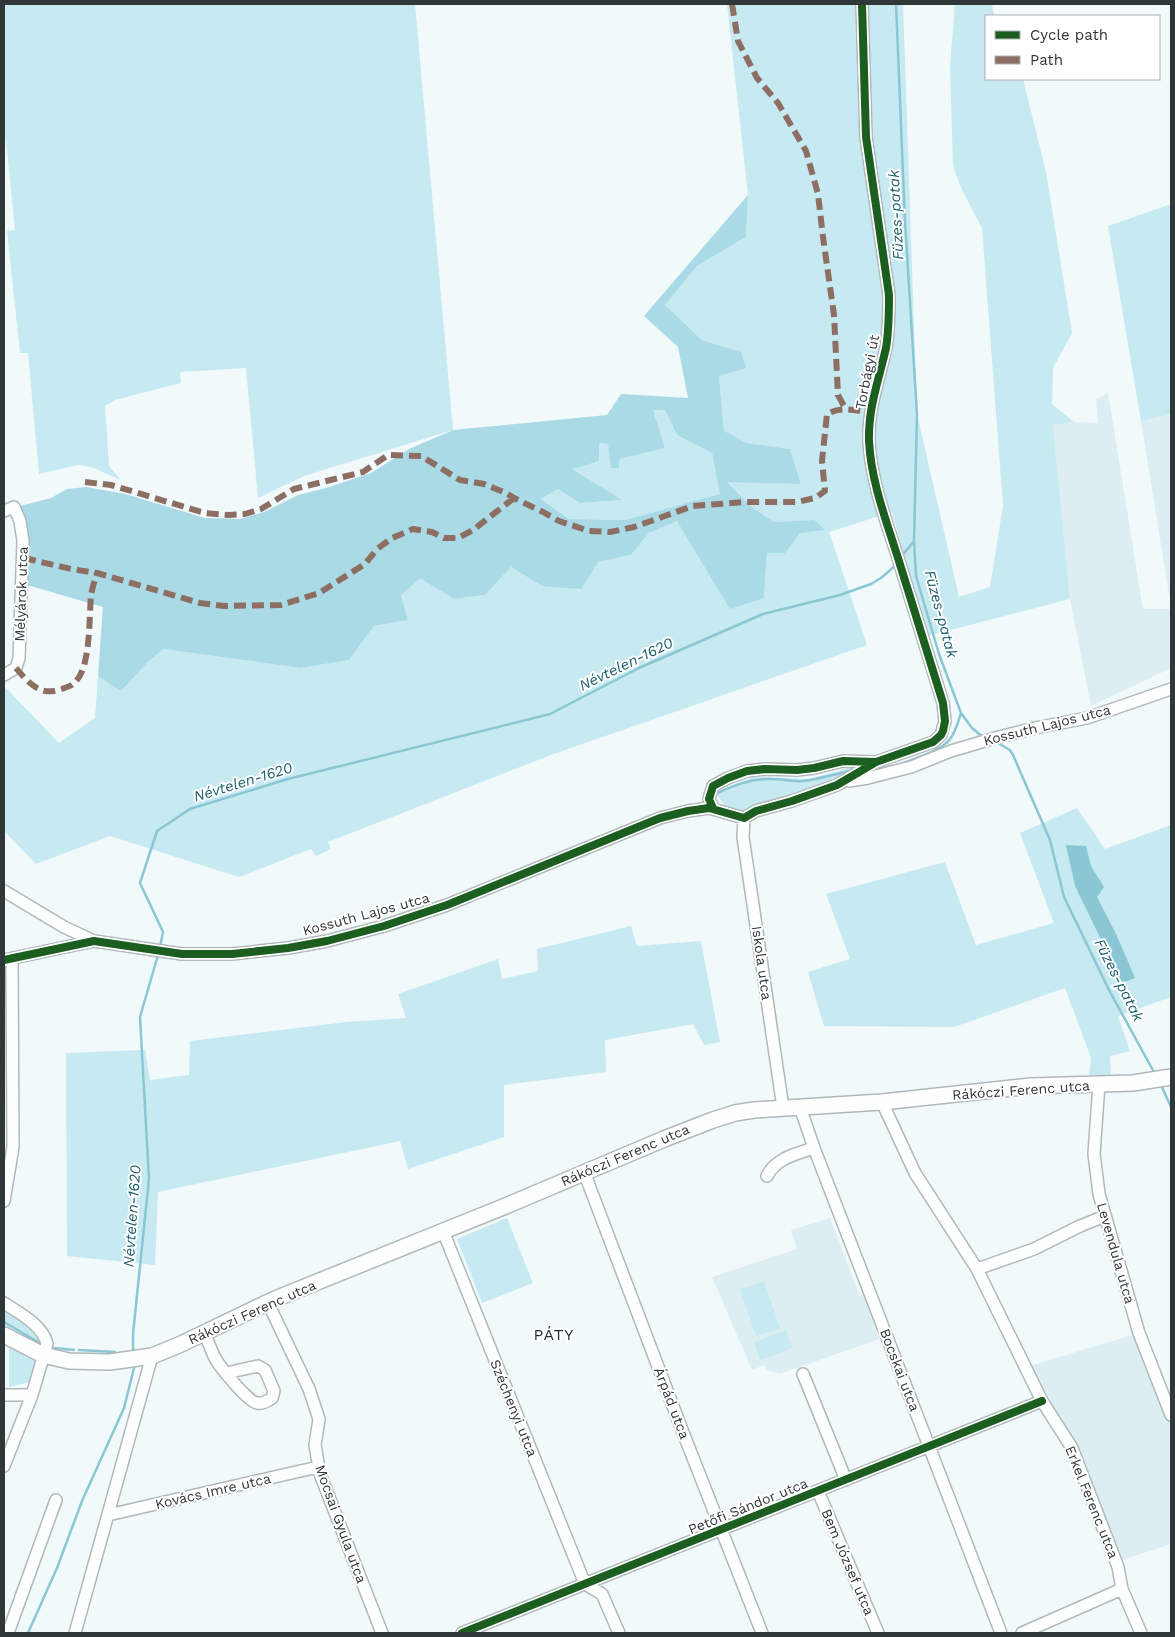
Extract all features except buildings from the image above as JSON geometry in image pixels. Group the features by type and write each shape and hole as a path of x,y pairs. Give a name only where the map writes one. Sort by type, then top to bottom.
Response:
{"main road":[{"name":"Rákóczi Ferenc utca","path":"4,1335 43,1355 76,1362 110,1362 143,1357 664,1138 735,1114 754,1110 882,1102 1031,1086 1125,1084 1163,1079"}],"street":[{"name":"Torbágyi út","path":"862,4 866,137 889,295 886,345 873,395 869,439 874,476 882,509 943,703 945,721 941,735"},
{"name":"Mélyárok utca","path":"4,675 16,668 19,658 22,617 24,541 20,521 9,509"},
{"name":"Kossuth Lajos utca","path":"710,800 744,818 756,811 792,801 844,782 911,767 951,751 990,740 1036,728 1087,718 1171,689"},
{"path":"941,735 951,751"},
{"name":"Kossuth Lajos utca","path":"844,782 876,762 933,742 941,735"},
{"name":"Kossuth Lajos utca","path":"710,800 712,786 747,771 765,769 797,770 843,761 876,762"},
{"name":"Kossuth Lajos utca","path":"8,960 94,941 182,954 232,954 288,948 327,941 384,926 447,905 660,818 688,811 710,800"},
{"name":"Iskola utca","path":"744,818 743,838 783,1108"},
{"path":"4,891 64,927 94,941"},
{"path":"4,1201 13,1148 8,960"},
{"name":"Levendula utca","path":"1099,1084 1094,1154 1096,1178 1139,1333 1171,1415"},
{"name":"Erkel Ferenc utca","path":"882,1102 915,1174 977,1269 1042,1401 1072,1448 1118,1567 1122,1589 1141,1633"},
{"name":"Bocskai utca","path":"800,1107 814,1148 1002,1633"},
{"path":"767,1176 771,1169 786,1157 814,1148"},
{"name":"Árpád utca","path":"584,1172 629,1293 762,1633"},
{"path":"977,1269 1034,1249 1105,1216"},
{"name":"Széchenyi utca","path":"443,1231 585,1584"},
{"path":"4,1303 38,1327 46,1338 47,1344 32,1394 4,1466"},
{"name":"Mocsai Gyula utca","path":"268,1303 309,1389 319,1419 315,1445 320,1474 382,1633"},
{"path":"204,1332 216,1360 226,1373"},
{"path":"75,1633 108,1515 143,1357"},
{"path":"803,1374 846,1480"},
{"path":"4,1396 32,1394"},
{"name":"Petőfi Sándor utca","path":"462,1633 1042,1401"},
{"name":"Kovács Imre utca","path":"108,1515 318,1466"},
{"name":"Bem József utca","path":"818,1491 878,1633"},
{"path":"8,1633 56,1500"},
{"path":"585,1584 602,1594 619,1633"},
{"path":"1022,1633 1122,1589"}],"shaded area":[{"path":"4,4 415,4 453,430 304,476 258,498 246,368 180,372 181,383 115,400 105,406 109,466 121,480 91,467 78,465 39,474 28,353 20,353 7,231 15,230 4,121"},
{"path":"727,4 903,4 917,414 959,597 990,587 1003,506 982,228 962,190 953,166 950,66 955,4 992,4 994,15 985,15 985,80 1023,80 1046,172 1072,333 1053,368 1052,404 1074,422 1053,425 1070,599 927,636 892,512 829,532 867,645 551,755 328,842 331,849 316,856 311,849 239,877 110,836 36,864 4,831 4,690 6,688 59,743 95,718 98,676 121,691 163,649 301,668 349,660 374,626 408,620 401,595 420,577 454,599 485,595 511,567 542,586 598,562 631,555 649,533 677,521 764,598 767,553 785,552 800,533 814,520 774,522 753,508 726,481 801,484 790,449 747,443 724,432 719,375 741,352 702,340 665,305 697,266 746,237 748,195"},
{"path":"748,195 746,237 697,266 665,305 702,340 741,352 746,368 719,376 724,431 747,443 790,449 801,484 727,482 753,508 774,522 814,520 825,530 800,533 785,553 767,553 764,598 730,609 677,521 649,533 631,555 598,562 581,589 542,586 511,567 485,595 454,599 420,578 401,595 408,620 374,626 349,660 301,668 163,649 121,691 98,676 103,607 27,585 27,545 20,506 51,498 67,489 86,487 125,494 205,518 240,519 264,512 298,495 371,473 409,449 453,430 607,415 621,394 688,398 678,347 644,316","holes":["653,410 665,410 677,435 712,453 720,494 625,520 569,519 540,499 558,489 580,503 622,500 572,469 599,461 599,443 608,444 611,468 619,468 620,459 665,448"]},
{"path":"1171,204 1171,414 1141,421 1108,226"},
{"path":"1108,393 1143,609 1171,609 1171,668 1091,706 1070,599 1053,425 1074,422 1098,423 1096,399"},
{"path":"653,410 665,410 677,435 712,453 721,494 625,520 569,519 539,499 558,489 580,503 621,500 572,469 599,443 608,444 612,468 619,468 620,459 665,448"},
{"path":"1169,414 1171,427 1171,607 1141,421"},
{"path":"849,768 861,768 863,771 773,803 739,811 731,810 716,793 751,778 809,779"},
{"path":"1077,808 1105,849 1171,825 1171,997 1118,1016 1130,1051 1110,1056 1111,1077 1089,1075 1091,1058 1065,988 954,1027 824,1026 808,972 850,959 826,894 945,862 976,945 1054,923 1020,833"},
{"path":"1066,845 1086,846 1091,866 1104,887 1097,897 1117,936 1135,978 1122,983 1075,886"},
{"path":"631,926 637,946 701,941 720,1042 704,1045 693,1024 605,1040 606,1072 504,1085 504,1137 408,1169 400,1141 158,1192 155,1265 67,1256 66,1053 145,1050 150,1080 189,1075 190,1041 347,1022 406,1018 398,994 498,959 502,979 538,971 537,949"},
{"path":"507,1218 533,1283 482,1303 457,1239"},
{"path":"830,1218 860,1296 867,1293 879,1323 874,1325 879,1339 780,1374 767,1370 764,1365 752,1370 712,1277 797,1249 791,1230"},
{"path":"764,1281 780,1328 756,1336 740,1289"},
{"path":"4,1307 28,1322 43,1343 40,1347 4,1330"},
{"path":"786,1330 793,1348 760,1360 754,1342"},
{"path":"1139,1333 1171,1415 1171,1544 1119,1561 1080,1456 1026,1367"},
{"path":"9,1345 36,1358 31,1382 9,1387"}],"waterway":[{"name":"Füzes-patak","path":"896,4 905,222 917,414 914,541 916,576 939,654 961,713 972,728 984,738"},
{"name":"Névtelen-1620","path":"901,557 914,541"},
{"name":"Névtelen-1620","path":"160,947 163,932 140,883 157,831 190,809 288,779 550,714 639,668 763,614 840,595 871,584 897,564"},
{"path":"898,765 927,754 946,743 954,733 961,713"},
{"name":"Füzes-patak","path":"996,742 1010,750 1013,755 1050,840 1064,897 1109,990 1155,1074"},
{"path":"715,794 749,781 764,779 803,781 853,770"},
{"name":"Névtelen-1620","path":"133,1353 133,1334 149,1179 140,1017 158,955"},
{"name":"Füzes-patak","path":"1160,1083 1171,1107"},
{"path":"4,1322 43,1345"},
{"path":"54,1348 74,1350"},
{"path":"79,1350 115,1352"},
{"name":"Névtelen-1620","path":"28,1633 57,1568 82,1501 124,1408 135,1364"}],"marked path":[{"path":"732,4 738,41 757,78 778,103 806,151 818,194 834,315 838,395 845,408"},
{"path":"85,482 111,485 205,513 245,514 261,509 294,489 363,472 388,455 421,456 460,480 484,484 506,493 559,521 589,531 610,532 634,527 693,506 745,502 797,502 815,498 825,491 822,461 827,414 843,409 870,413"},
{"path":"24,558 97,573 200,603 224,606 281,605 319,593 365,564 377,549 392,538 413,529 432,532 444,538 458,538 473,530 514,498"},
{"path":"16,668 34,686 45,691 58,690 75,682 80,675 87,654 91,596 97,573"}],"cycle path":[{"path":"4,960 94,941 182,954 232,954 288,948 327,941 384,926 447,905 660,818 709,808 744,818 756,811 837,785 876,762 933,742 941,735 945,721 943,703 880,500 870,456 870,417 886,348 889,295 866,137 862,4"},
{"path":"713,808 709,799 713,786 747,771 765,769 797,770 843,761 876,762"},
{"path":"462,1633 1042,1401"}],"district":[{"name":"PÁTY","path":"554,1334"}]}
